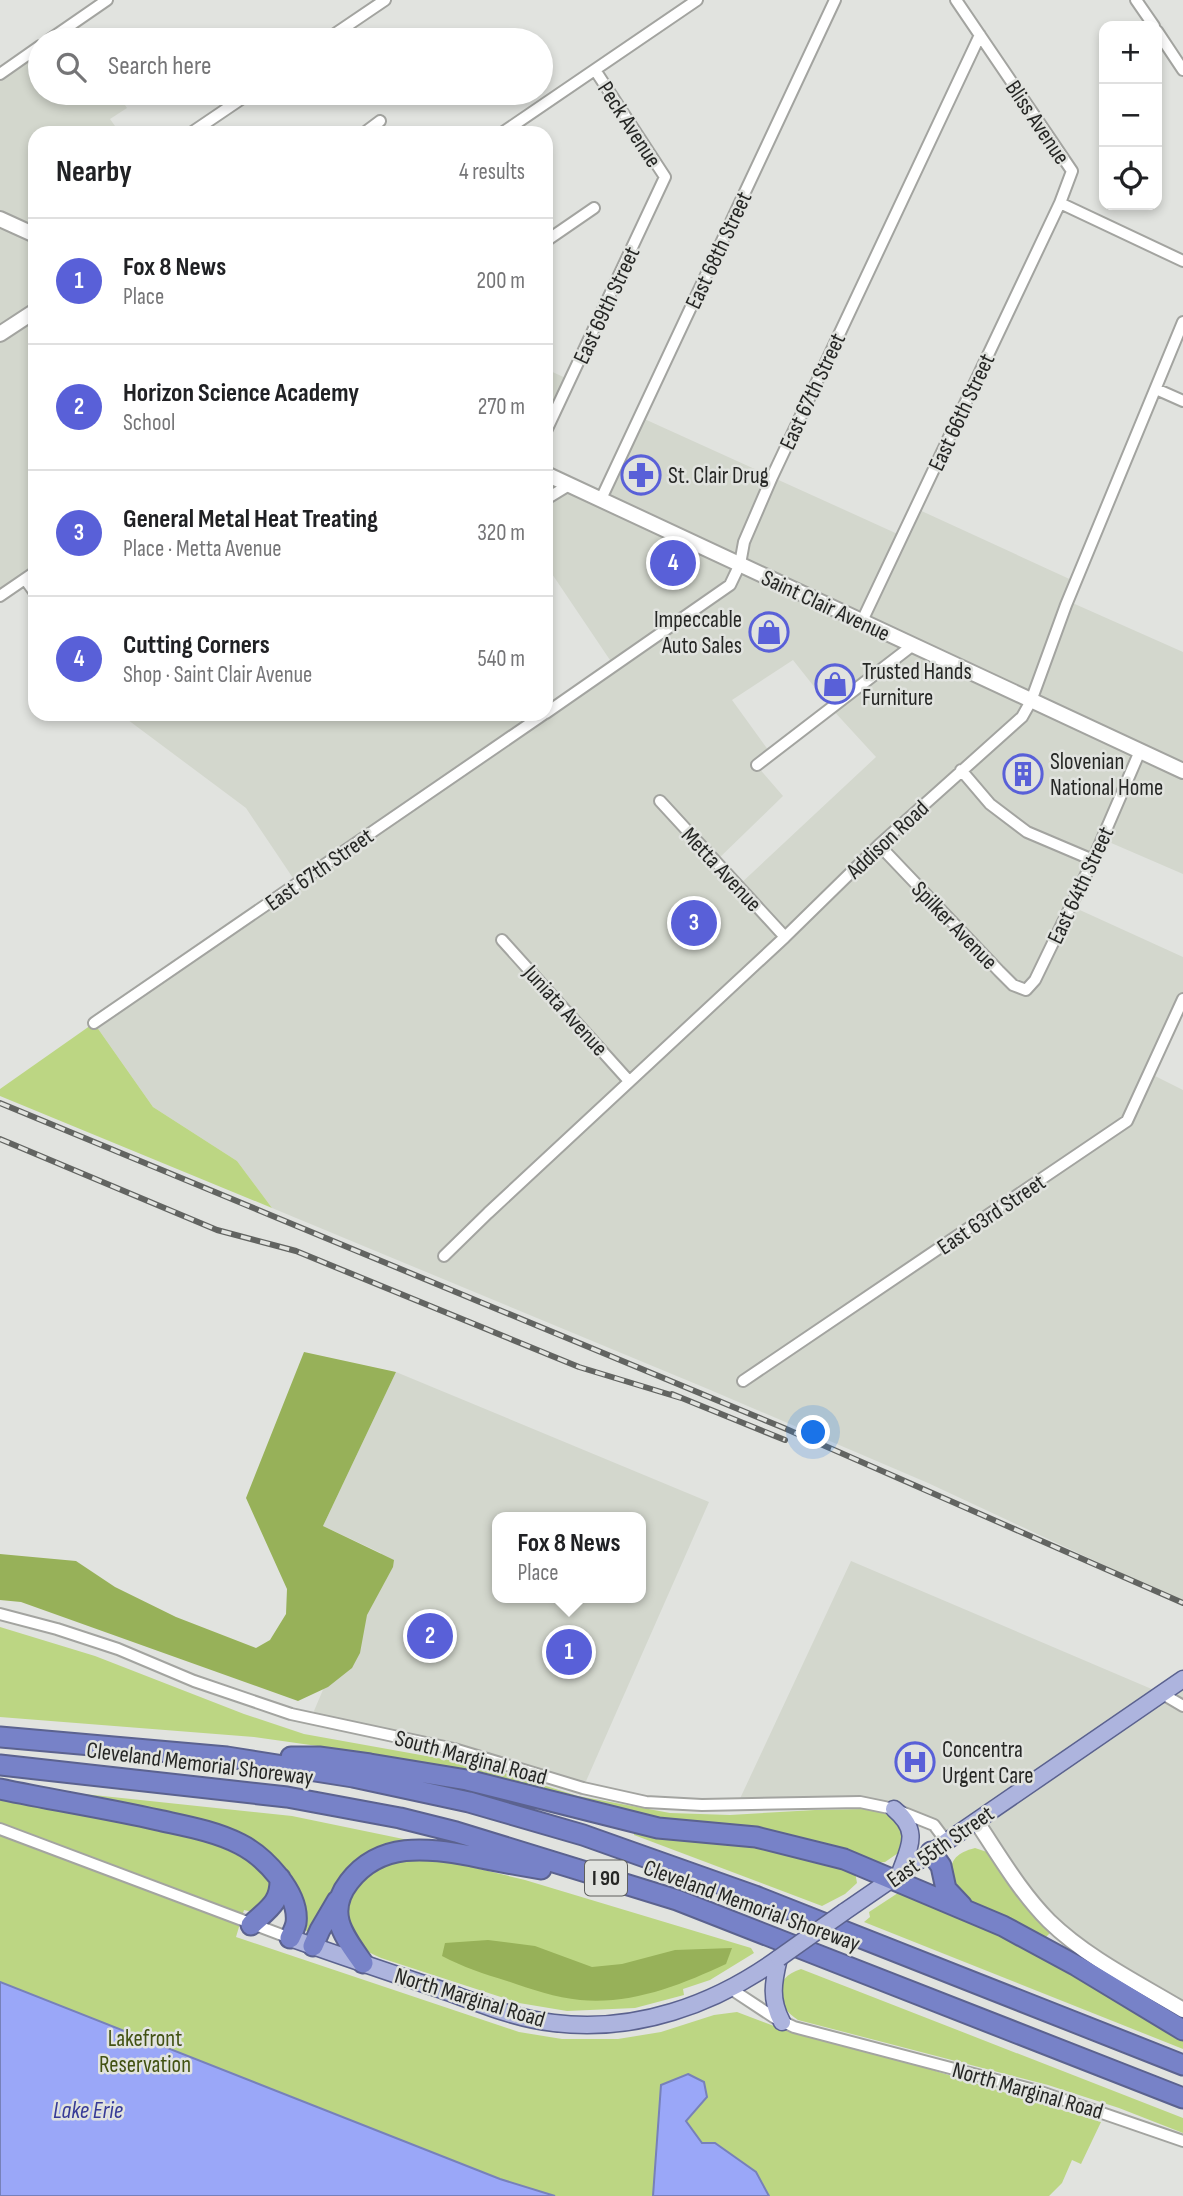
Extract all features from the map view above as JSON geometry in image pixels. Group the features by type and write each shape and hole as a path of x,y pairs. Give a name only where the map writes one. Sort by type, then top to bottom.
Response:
{"highway":[{"name":"Cleveland Memorial Shoreway","path":"0,1737 227,1757 400,1786 469,1802 583,1835 767,1901 1183,2065"},
{"path":"227,1757 319,1757 467,1780 658,1828 756,1837 844,1859 895,1876 965,1908 1051,1952 1183,2030"},
{"name":"Cleveland Memorial Shoreway","path":"0,1765 287,1797 400,1818 456,1832 677,1900 1183,2098"},
{"path":"0,1789 215,1834 257,1854 280,1878 295,1914 296,1922 290,1938"},
{"path":"938,1847 946,1889 954,1900 965,1908"},
{"path":"313,1946 351,1878 369,1862 382,1855 413,1849 440,1850 629,1886"},
{"path":"251,1925 278,1899 280,1878"},
{"path":"337,1901 340,1926 363,1963"}],"main road":[{"path":"0,219 28,232"},
{"path":"0,334 28,316"},
{"name":"Saint Clair Avenue","path":"553,477 1183,770"},
{"name":"East 55th Street","path":"732,1989 1183,1679"},
{"path":"894,1809 908,1823 911,1831 910,1846 895,1876"},
{"path":"976,1821 1027,1895 1063,1933 1089,1953 1183,2010"},
{"name":"North Marginal Road","path":"290,1938 486,2006 554,2023 597,2024 646,2020 680,2010 732,1989"},
{"path":"774,1962 772,1992 774,2005 782,2022"}],"street":[{"path":"66,28 107,0"},
{"path":"344,28 385,0"},
{"path":"553,98 697,0"},
{"name":"East 68th Street","path":"601,499 835,0"},
{"name":"Bliss Avenue","path":"956,0 1072,172 1060,203"},
{"path":"1136,0 1150,21"},
{"name":"East 67th Street","path":"553,707 730,585 740,564 744,542 772,477 980,35"},
{"path":"1162,38 1183,70"},
{"path":"0,74 28,54"},
{"name":"Peck Avenue","path":"595,70 665,177"},
{"path":"201,126 232,105"},
{"path":"512,126 543,105"},
{"path":"373,126 380,121"},
{"name":"East 69th Street","path":"553,416 665,177"},
{"path":"1060,203 1183,261"},
{"name":"East 66th Street","path":"862,621 1060,203"},
{"path":"553,236 594,208"},
{"name":"Addison Road","path":"444,1256 785,937 879,845 1022,717 1031,701 1066,605 1183,323"},
{"path":"1156,389 1183,401"},
{"path":"553,495 569,485"},
{"path":"0,596 28,576"},
{"path":"757,765 914,645"},
{"name":"East 67th Street","path":"94,1023 533,721"},
{"name":"East 64th Street","path":"1035,980 1093,860 1140,751"},
{"path":"961,770 990,804 1027,832 1093,860"},
{"name":"Metta Avenue","path":"660,802 785,937"},
{"name":"Spilker Avenue","path":"879,845 1013,985 1026,990 1035,980"},
{"name":"Juniata Avenue","path":"502,940 629,1081"},
{"name":"East 63rd Street","path":"743,1381 1127,1121 1183,999"},
{"name":"South Marginal Road","path":"0,1614 118,1649 194,1681 291,1714 454,1749 596,1791 646,1802 702,1805 847,1801 894,1809 934,1825 938,1847"},
{"path":"1161,1693 1183,1706"},
{"name":"North Marginal Road","path":"0,1829 290,1938"},
{"name":"North Marginal Road","path":"732,1989 782,2022 1038,2091 1183,2141"}],"shaded area":[{"path":"28,54 28,105 125,105 127,108 110,119 115,126 28,126 28,583 25,579 0,596 0,74"},
{"path":"553,372 570,380 553,416"},
{"path":"640,417 902,536 915,508 1076,582 1068,601 1183,652 1183,874 1102,839 1071,906 1183,957 1183,999 1149,1073 1183,1090 1183,1602 928,1483 272,1208 237,1161 153,1107 94,1023 297,884 246,808 129,721 553,721 553,707 614,666 553,575 553,477 601,499","holes":["793,660 831,708 876,757 738,886 715,862 783,796 757,766 771,754 732,700"]},
{"path":"396,1372 709,1502 583,1788 454,1749 311,1718 381,1553 323,1526"},
{"path":"851,1561 1161,1693 1183,1679 1183,2010 1063,1933 976,1822 946,1841 934,1825 876,1804 737,1805"}],"green space":[{"path":"94,1023 153,1107 237,1161 272,1208 0,1096 0,1089"},
{"path":"304,1352 396,1372 323,1526 394,1560 393,1567 367,1615 360,1653 352,1668 328,1687 298,1701 21,1602 0,1600 0,1554 76,1561 115,1587 176,1617 256,1648 270,1640 286,1614 287,1589 246,1498"},
{"path":"0,1627 95,1656 244,1714 304,1734 482,1766 578,1796 670,1813 730,1815 866,1809 886,1814 898,1822 905,1831 904,1849 885,1862 871,1863 664,1821 452,1770 360,1752 254,1737 0,1717"},
{"path":"65,1792 292,1816 413,1841 378,1850 313,1933 304,1930 304,1918 257,1847"},
{"name":"Lakefront Reservation","path":"0,1799 178,1834 234,1853 271,1875 274,1892 252,1912 244,1910 236,1937 519,2032 562,2039 618,2039 661,2032 714,2015 737,2012 793,2033 913,2064 1101,2122 1081,2164 1072,2160 1062,2183 1049,2196 0,2196"},
{"path":"634,1828 763,1844 855,1872 857,1883 845,1894 822,1906 634,1835"},
{"path":"975,1848 987,1852 1051,1932 1043,1940 955,1893 951,1877 952,1865 959,1855"},
{"path":"430,1857 525,1880 751,1948 754,1953 710,1980 683,1989 684,1995 635,2008 567,2011 519,2003 381,1958 362,1948 352,1937 344,1901 362,1877 392,1861"},
{"path":"901,1891 984,1923 1183,2037 1183,2049 864,1922 870,1917 869,1912"},
{"path":"488,1940 535,1946 592,1967 622,1964 675,1950 732,1948 726,1964 691,1979 655,1992 599,2001 543,1993 474,1970 442,1956 445,1943"},
{"path":"801,1969 1183,2118 1183,2133 1119,2108 1048,2085 798,2020 785,2007 780,1993 785,1979"}],"water":[{"name":"Lake Erie","path":"0,1982 500,2179 555,2196 0,2196"},
{"path":"688,2074 704,2082 707,2097 686,2121 702,2143 715,2143 756,2172 769,2196 653,2196 661,2085"}],"railway":[{"path":"0,1103 784,1428 1183,1603"},
{"path":"0,1139 217,1230 296,1251 579,1367 681,1398"},
{"path":"672,1394 785,1440"}],"place":[{"name":"St. Clair Drug","path":"641,475"},
{"name":"Cutting Corners","path":"673,563"},
{"name":"Impeccable Auto Sales","path":"769,632"},
{"name":"Trusted Hands Furniture","path":"835,684"},
{"name":"Slovenian National Home","path":"1023,774"},
{"name":"General Metal Heat Treating","path":"694,923"},
{"name":"Horizon Science Academy","path":"430,1636"},
{"name":"Fox 8 News","path":"569,1652"},
{"name":"Concentra Urgent Care","path":"915,1762"}]}
